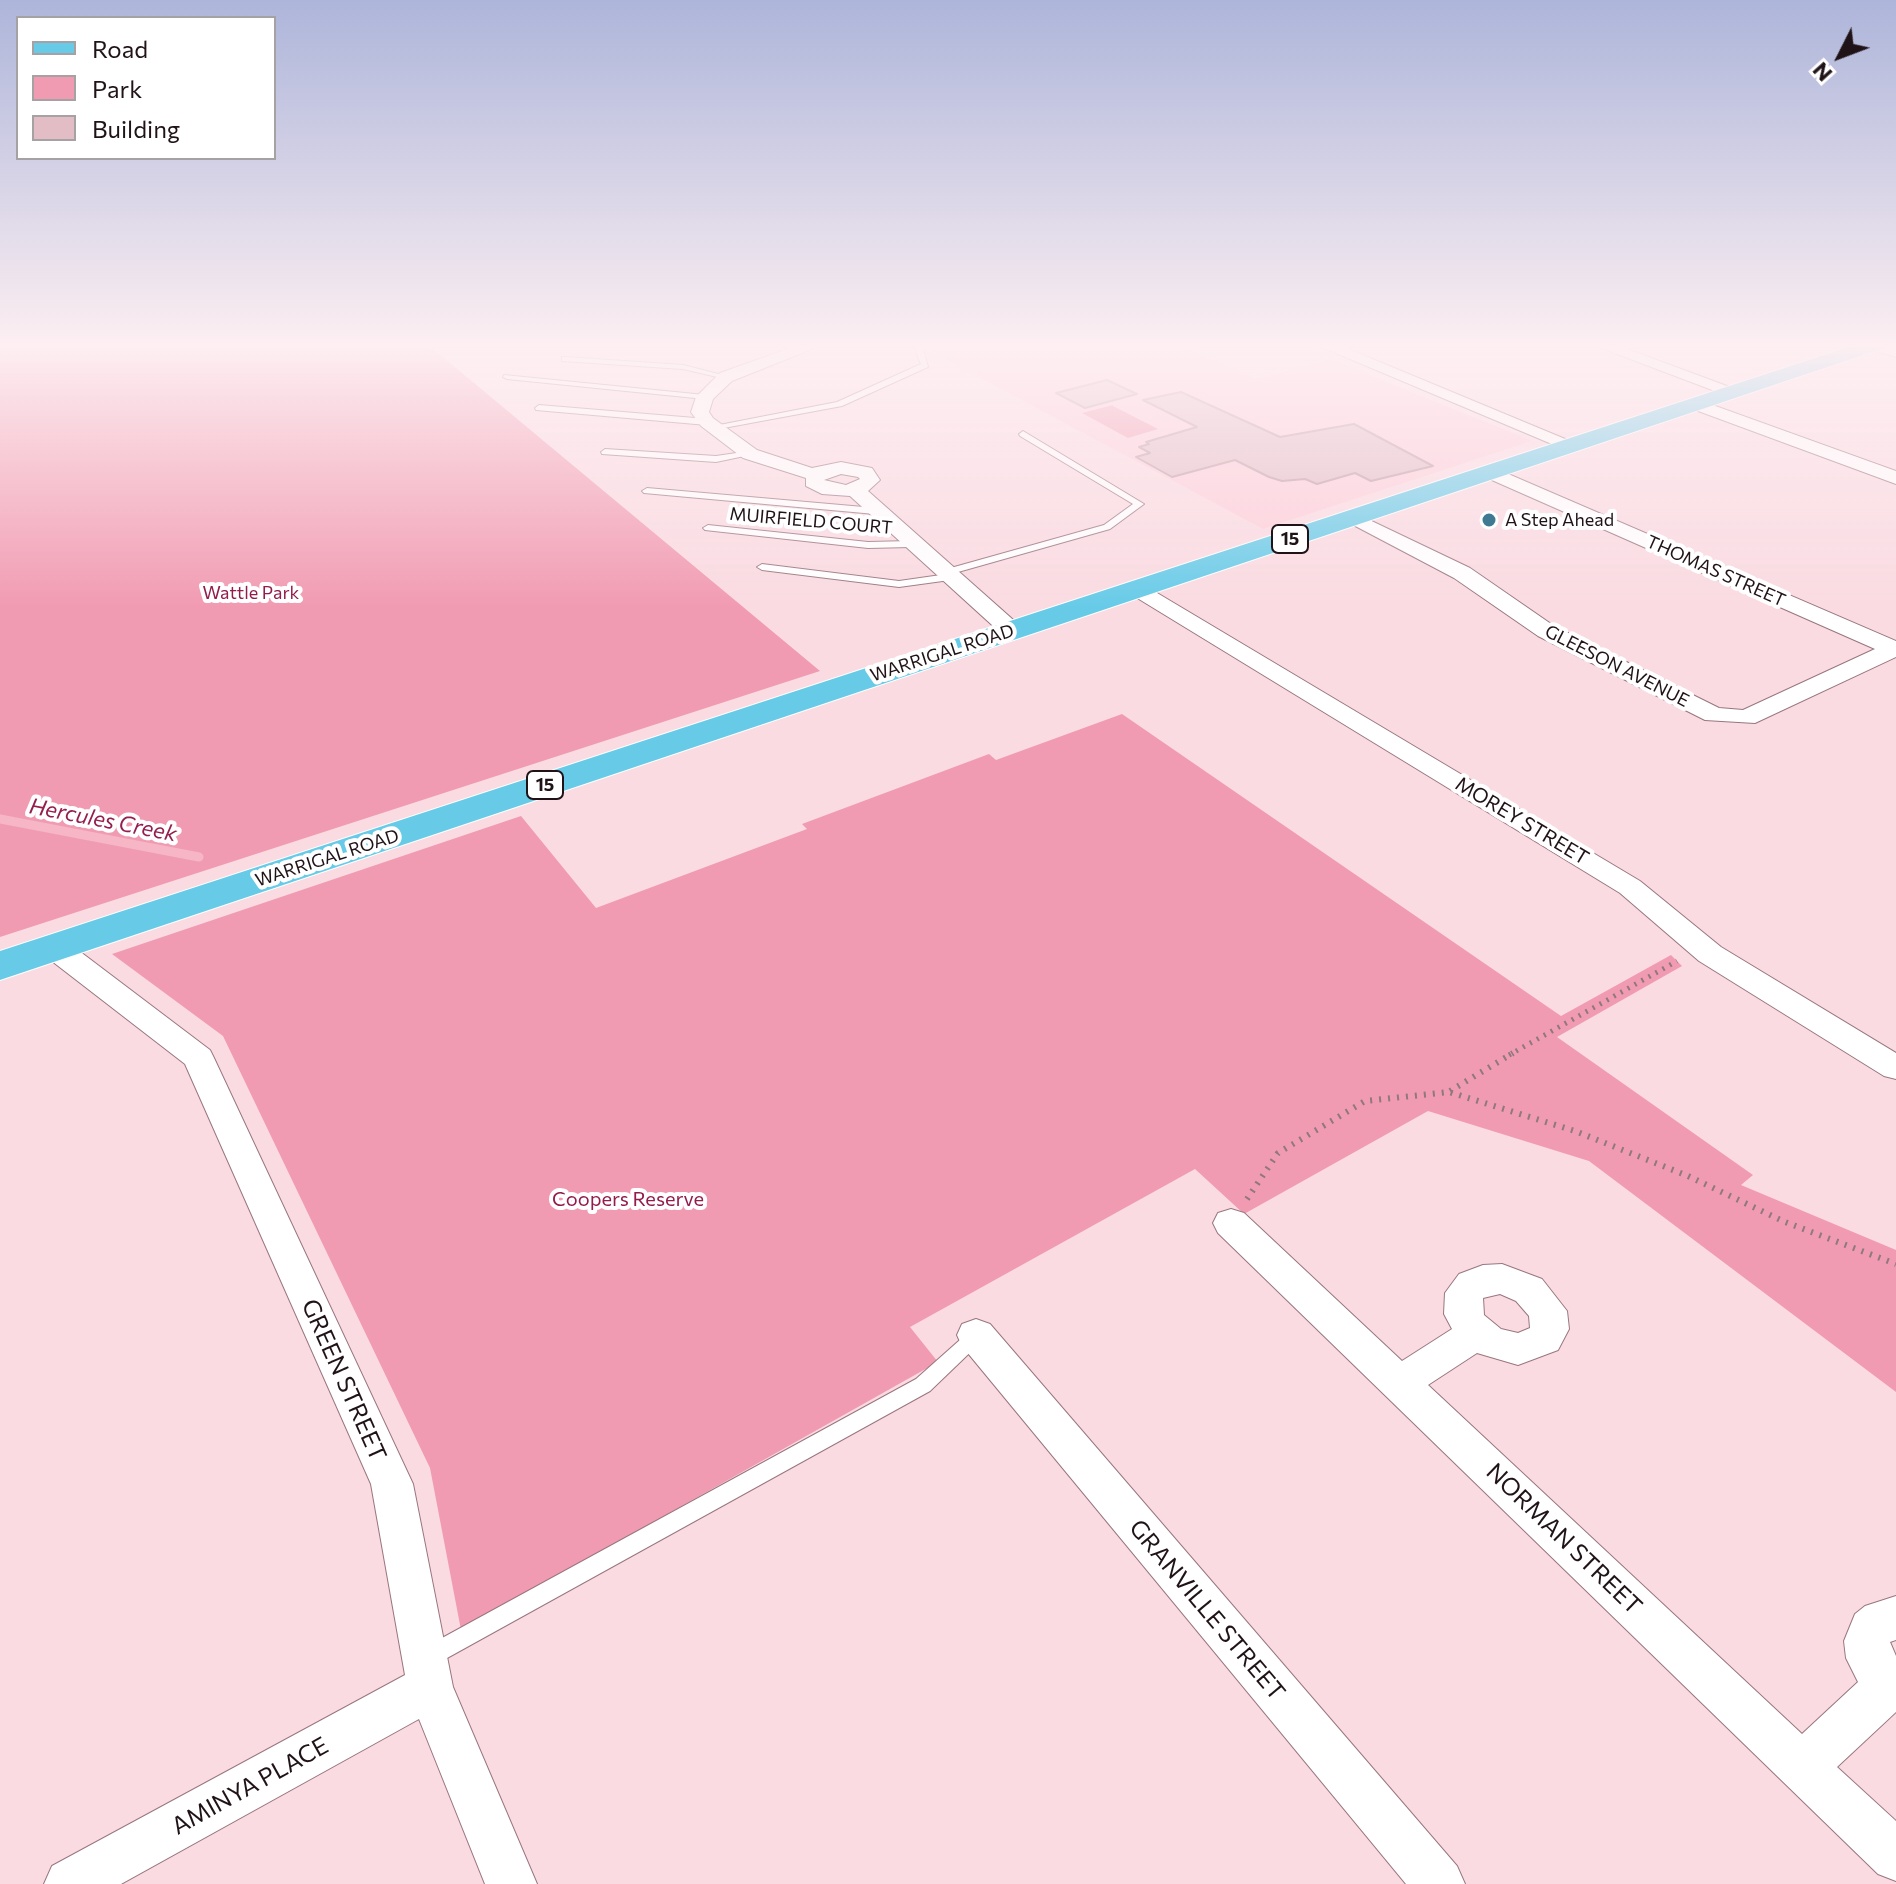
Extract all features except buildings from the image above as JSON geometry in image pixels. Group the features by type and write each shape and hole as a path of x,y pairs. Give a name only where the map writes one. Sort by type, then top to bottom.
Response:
{"main road":[{"name":"WARRIGAL ROAD","path":"0,966 1617,431"}],"street":[{"path":"718,431 750,454 815,475 813,482 821,489 855,490 911,544 1011,630"},
{"path":"1536,431 1573,446"},
{"path":"1769,431 1896,478"},
{"name":"THOMAS STREET","path":"1492,473 1895,650"},
{"name":"GLEESON AVENUE","path":"1352,519 1462,573 1546,631 1714,715 1746,718 1895,650"},
{"name":"MOREY STREET","path":"1137,588 1630,887 1710,954 1896,1068"},
{"name":"GREEN STREET","path":"55,948 198,1058 392,1484 427,1673 511,1884"},
{"name":"NORMAN STREET","path":"1231,1223 1896,1856"},
{"path":"1401,1382 1477,1333"},
{"name":"GRANVILLE STREET","path":"976,1335 1439,1884"},
{"path":"1802,1767 1893,1687 1869,1658 1867,1641 1871,1629 1881,1621 1896,1618"},
{"name":"AMINYA PLACE","path":"70,1884 427,1673"}],"lane":[{"path":"762,567 899,584 947,575 1107,527 1139,504 1023,434"},
{"path":"605,452 716,459 750,454"},
{"path":"647,491 875,511"},
{"name":"MUIRFIELD COURT","path":"708,528 868,545 911,544"},
{"path":"427,1673 923,1385 976,1335"}],"path":[{"path":"1449,1092 1540,1036 1676,961 1710,954"},
{"path":"1231,1223 1278,1153 1365,1101 1449,1092 1575,1131 1688,1176 1785,1222 1896,1264"}],"shaded area":[{"path":"1080,431 1507,431 1532,441 1263,529"}],"green space":[{"name":"Wattle Park","path":"0,431 532,431 820,671 0,937"},
{"path":"1115,431 1152,431 1128,438"},
{"name":"Coopers Reserve","path":"1122,714 1561,1016 1671,955 1682,966 1557,1037 1753,1175 1741,1185 1896,1250 1896,1392 1589,1161 1428,1111 1244,1214 1195,1169 910,1327 938,1362 461,1630 430,1468 223,1036 112,954 521,816 596,908 807,829 802,824 989,754 996,760"}],"waterway":[{"name":"Hercules Creek","path":"0,819 199,857"}],"place":[{"name":"A Step Ahead","path":"1489,520"}]}
